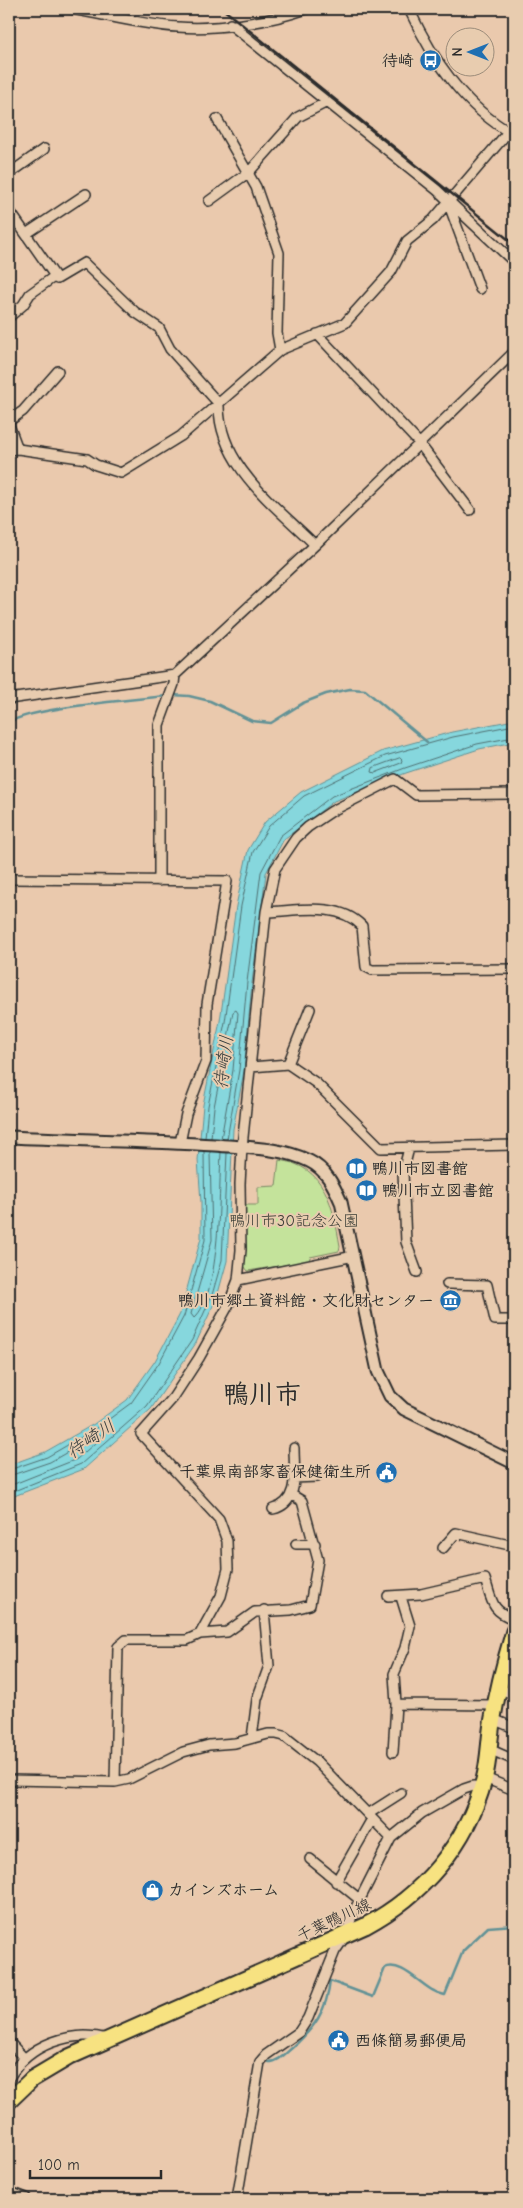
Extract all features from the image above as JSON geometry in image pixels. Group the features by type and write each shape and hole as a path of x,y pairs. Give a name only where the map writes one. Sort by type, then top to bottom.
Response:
{"main road":[{"name":"千葉鴨川線","path":"9,2101 32,2079 48,2068 108,2039 346,1935 384,1916 404,1902 435,1872 465,1827 484,1783 494,1712 499,1688 511,1656 514,1631"}],"street":[{"path":"72,9 175,27 196,28 277,18 306,9"},
{"path":"9,426 13,449 87,459 96,465 121,473 182,436 280,350 345,323 350,318 391,272 407,241 433,220 511,133 477,106 446,76 431,53 409,9"},
{"path":"230,24 437,190 514,262"},
{"path":"209,201 249,172 298,117 327,102"},
{"path":"217,119 249,172 263,202 279,253 277,333 280,350"},
{"path":"9,174 44,149"},
{"path":"26,234 86,194"},
{"path":"448,202 480,289"},
{"path":"9,210 57,279 84,263 135,312 159,328 170,349 219,404 221,427 230,450 243,473 315,545"},
{"path":"11,312 23,305 30,294 55,276"},
{"path":"317,334 420,443 470,510"},
{"path":"158,881 159,725 174,680 514,352"},
{"path":"9,421 23,411 58,371"},
{"path":"9,699 174,680"},
{"path":"200,1634 221,1596 226,1581 227,1556 224,1530 209,1507 141,1434 173,1398 199,1358 228,1306 238,1280 241,1250 241,1147 266,912 275,869 296,838 332,811 366,792 395,779 416,795 514,794"},
{"path":"9,879 227,881 207,1004 206,1061 186,1114 182,1143"},
{"path":"266,912 331,910 346,914 362,926 364,961 366,967 372,970 514,968"},
{"path":"288,1064 310,1008"},
{"path":"251,1067 288,1064 316,1082 376,1145 386,1149 514,1145"},
{"path":"9,1137 241,1147 277,1150 293,1154 311,1162 322,1170 336,1190 341,1202 378,1371 390,1396 404,1410 514,1463"},
{"path":"409,1148 403,1172 406,1242 417,1272"},
{"path":"238,1280 354,1256"},
{"path":"447,1284 488,1285 495,1320 514,1320"},
{"path":"273,1509 282,1507 292,1495 294,1448"},
{"path":"294,1478 318,1477"},
{"path":"115,1782 118,1647 126,1640 187,1640 200,1634 227,1632 250,1614 264,1610 291,1610 310,1605 318,1560 302,1501 292,1495"},
{"path":"443,1548 456,1534 514,1546"},
{"path":"296,1544 315,1544"},
{"path":"388,1596 401,1597 485,1579 494,1609 514,1619"},
{"path":"393,1752 396,1704 394,1674 405,1648 410,1626 401,1597"},
{"path":"252,1738 257,1699 270,1666 264,1610"},
{"path":"499,1688 514,1694"},
{"path":"396,1704 494,1712 514,1728"},
{"path":"9,1780 115,1782 129,1780 182,1752 208,1745 235,1743 268,1734 284,1736 317,1762 391,1838"},
{"path":"490,1749 514,1760"},
{"path":"237,2199 260,2062 266,2055 299,2032 308,2018 334,1951 346,1935 359,1899 391,1838 422,1813 464,1789 484,1783 514,1790"},
{"path":"336,1882 370,1817 401,1793"},
{"path":"310,1859 359,1899"},
{"path":"9,2078 24,2057 43,2046 72,2037 91,2035 108,2039"},
{"path":"9,2042 24,2057"},
{"path":"9,2192 25,2199"}],"green space":[{"name":"鴨川市30記念公園","path":"279,1160 295,1164 307,1170 317,1180 330,1203 340,1246 339,1251 310,1257 309,1261 248,1271 244,1266 245,1205 258,1205 258,1187 276,1186"}],"water":[{"name":"待崎川","path":"514,720 514,742 479,749 406,773 334,801 284,839 266,873 252,983 244,1071 233,1129 227,1261 217,1297 196,1343 151,1409 84,1469 9,1498 9,1465 45,1452 94,1424 127,1400 155,1361 180,1314 201,1238 198,1160 203,1105 220,1021 236,906 248,850 265,822 301,792 383,751 452,732"}],"waterway":[{"path":"172,695 189,696 210,701 252,721 271,723 303,703 326,694 350,689 365,690 427,742"},
{"path":"9,723 37,713 59,709 167,696"},
{"path":"269,2062 275,2061 284,2055 313,2026 326,2001 330,1981 373,1997 385,1968 391,1966 404,1970 429,1988 445,1995 463,1951 488,1927 514,1925"}],"railway":[{"path":"223,9 514,244"}],"place":[{"name":"待崎","path":"430,61"},
{"name":"鴨川市図書館","path":"356,1169"},
{"name":"鴨川市立図書館","path":"366,1191"},
{"name":"鴨川市郷土資料館・文化財センター","path":"450,1301"},
{"name":"千葉県南部家畜保健衛生所","path":"387,1472"},
{"name":"カインズホーム","path":"152,1890"},
{"name":"西條簡易郵便局","path":"339,2041"}],"district":[{"name":"鴨川市","path":"262,1395"}]}
